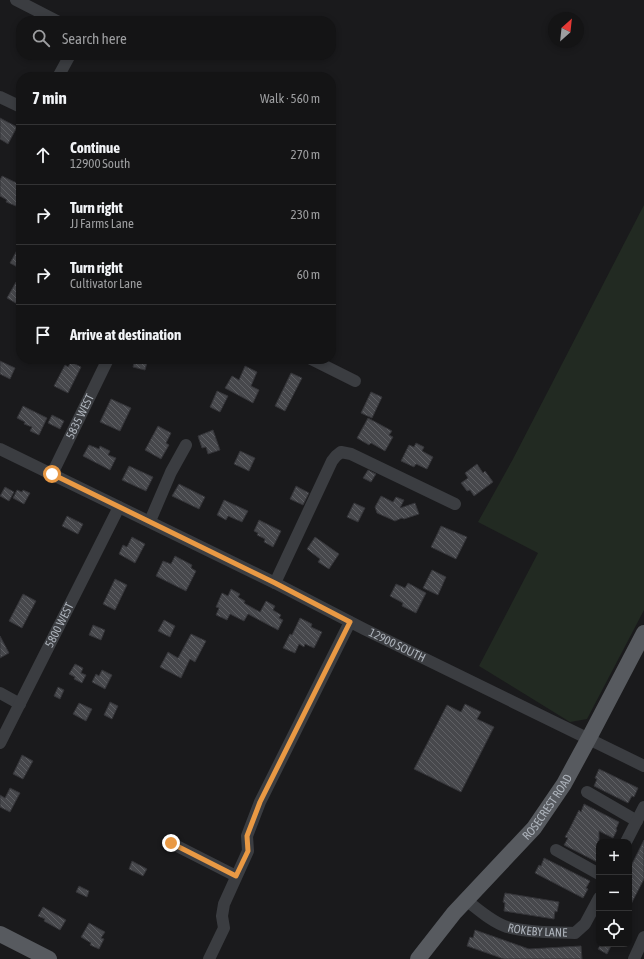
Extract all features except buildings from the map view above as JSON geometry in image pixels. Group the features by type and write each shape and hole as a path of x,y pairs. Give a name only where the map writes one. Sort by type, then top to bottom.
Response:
{"main road":[{"name":"ROSECREST ROAD","path":"418,959 454,913 534,828 564,784 644,633"},
{"path":"0,934 48,959"}],"street":[{"path":"16,0 47,16"},
{"path":"61,72 67,60"},
{"path":"0,97 16,105"},
{"name":"5835 WEST","path":"52,474 106,364"},
{"path":"321,364 355,381"},
{"path":"150,521 171,472 186,445"},
{"name":"12900 SOUTH","path":"0,449 150,521 350,622 644,766"},
{"path":"275,583 332,461 341,452 351,454 455,504"},
{"name":"5800 WEST","path":"0,743 119,507"},
{"path":"209,959 224,928 222,916 224,904 248,851 247,836 260,802 350,622"},
{"path":"0,693 20,704"},
{"path":"587,792 637,820"},
{"path":"628,839 644,807"},
{"path":"171,843 236,876"},
{"path":"556,850 596,872"},
{"name":"ROKEBY LANE","path":"466,900 488,917 506,927 532,932 575,933 585,924 596,904"},
{"path":"634,959 644,937"}],"shaded area":[{"path":"644,205 644,610 587,719 570,722 479,666 538,553 478,522 513,459"}],"route":[{"path":"52,474 275,583 350,622 260,802 247,836 248,851 236,876 171,843"}]}
